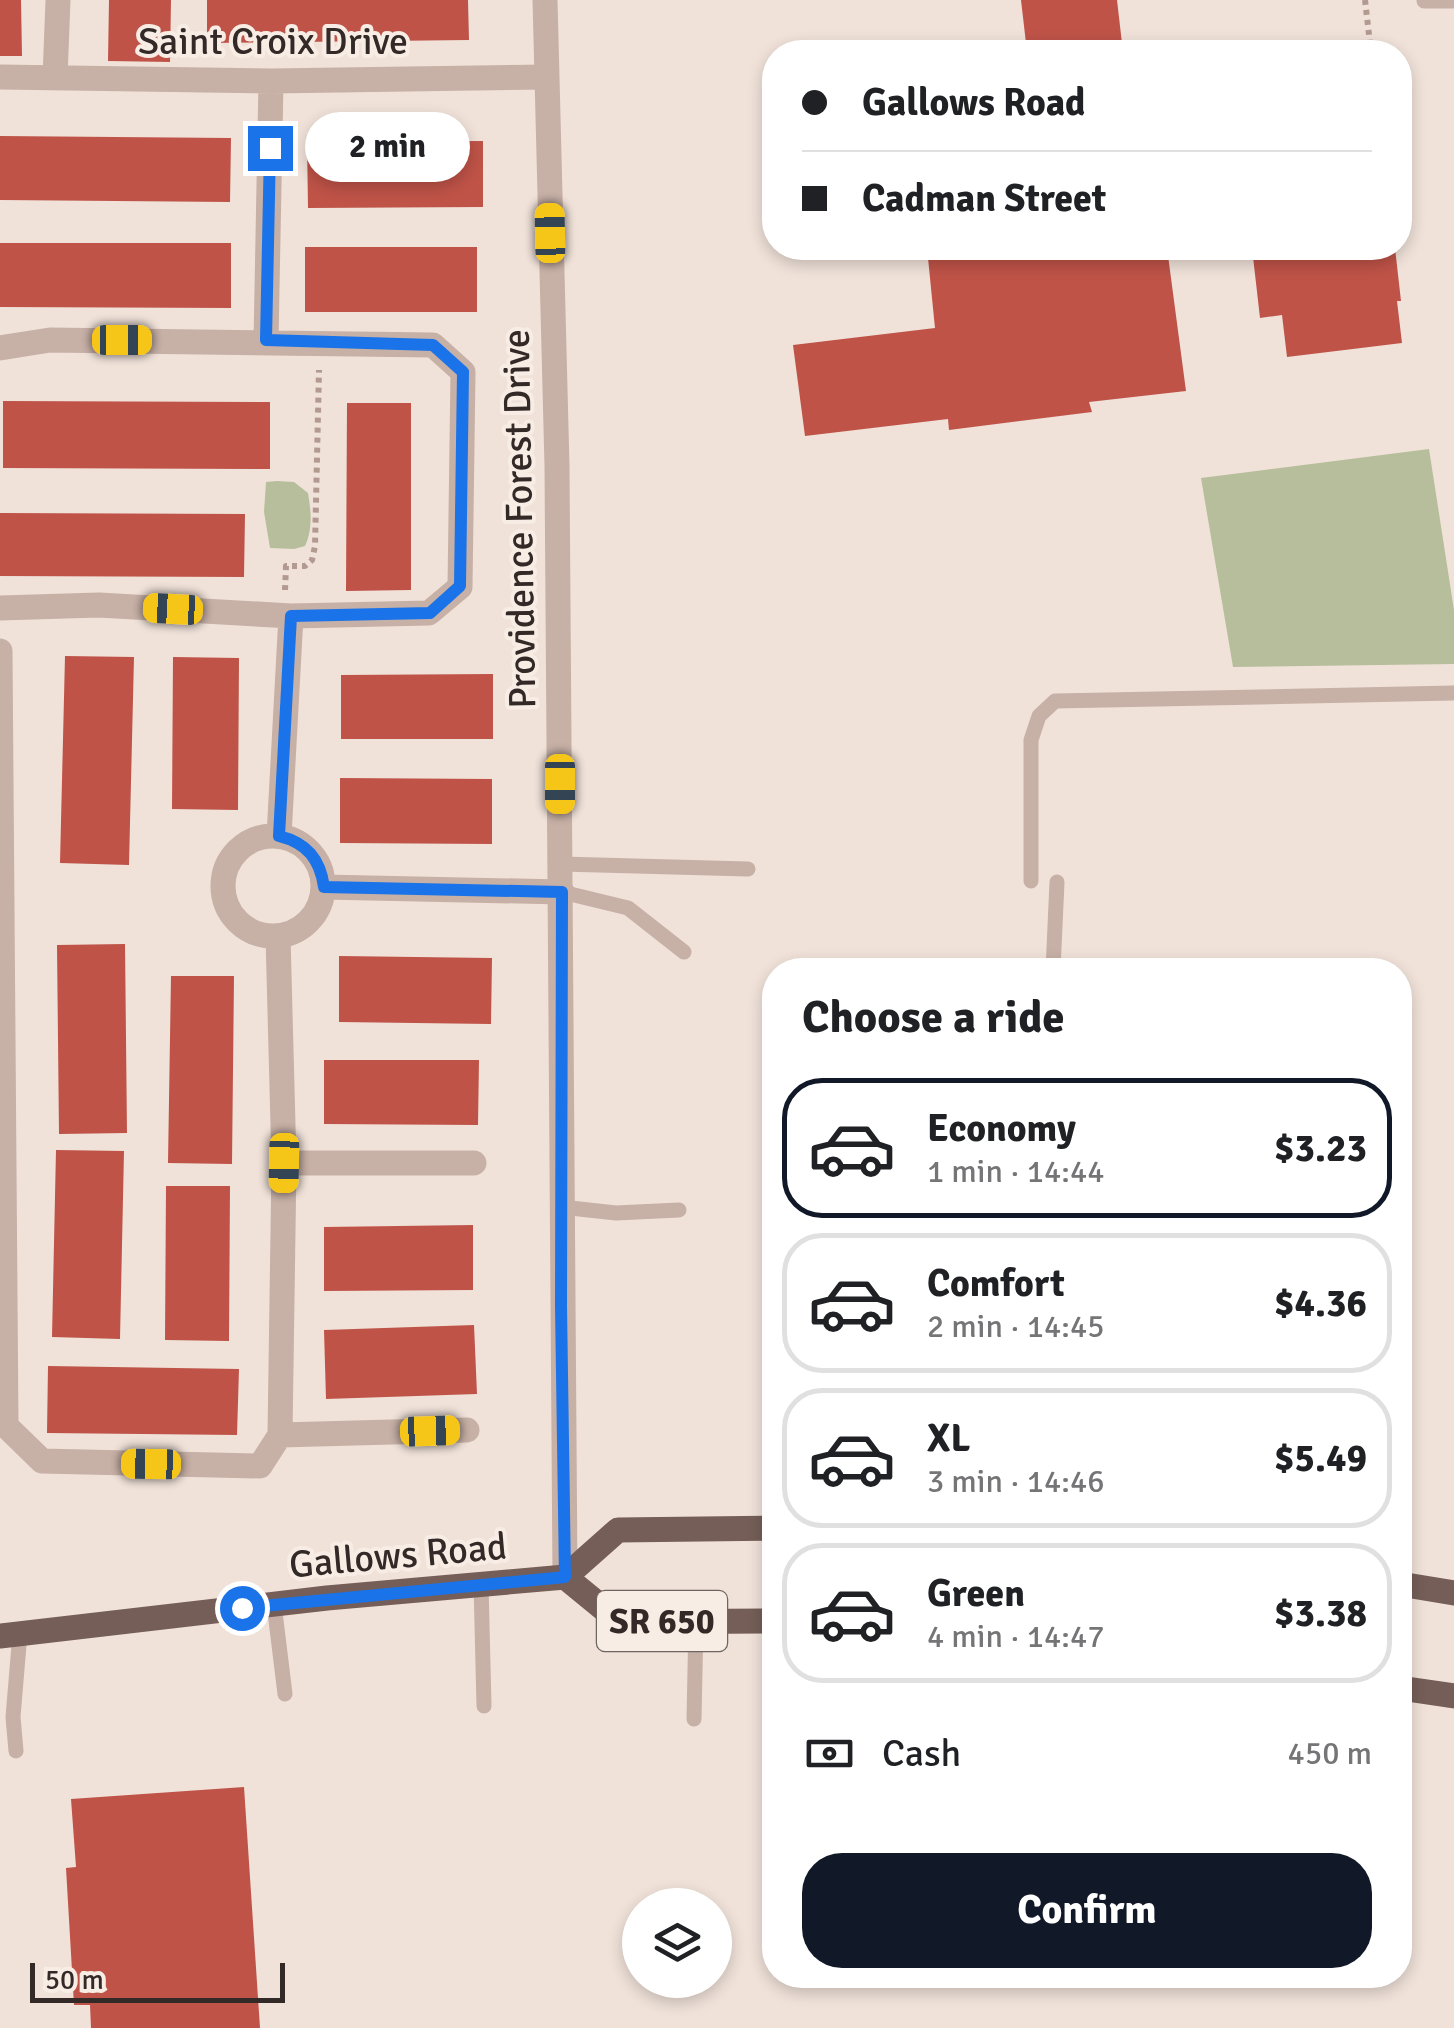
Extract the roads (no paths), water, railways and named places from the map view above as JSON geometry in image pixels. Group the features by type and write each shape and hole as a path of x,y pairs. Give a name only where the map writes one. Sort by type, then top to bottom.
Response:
{"main road":[{"name":"SR 650","path":"762,1528 618,1530 565,1577 620,1622 762,1620"},
{"name":"Gallows Road","path":"10,1634 565,1577"},
{"path":"1412,1586 1454,1593"},
{"path":"1412,1690 1454,1696"}],"street":[{"path":"55,78 58,0"},
{"name":"Providence Forest Drive","path":"545,0 557,466 565,1577"},
{"name":"Saint Croix Drive","path":"0,78 271,81 546,78"},
{"path":"266,340 271,81"},
{"path":"0,348 50,340 433,345 463,372 460,586 430,613 288,616 99,604 0,608"},
{"path":"279,836 288,616"},
{"path":"0,651 6,1426 42,1461 260,1466 280,1434 284,1163 278,936"},
{"path":"262,836 279,836 306,847 322,872 324,887 314,915 292,933 278,936 261,935 245,928 233,917 222,885 233,854 246,842 262,836"},
{"path":"324,887 562,892"},
{"path":"284,1163 474,1163"},
{"path":"280,1434 467,1430"}],"lane":[{"path":"1424,2 1454,0"},
{"path":"1030,881 1031,740 1039,716 1055,702 1454,693"},
{"path":"561,864 748,870"},
{"path":"1054,958 1057,882"},
{"path":"562,892 628,908 684,952"},
{"path":"561,1207 616,1213 679,1210"},
{"path":"481,1584 484,1706"},
{"path":"274,1604 286,1694"},
{"path":"694,1718 696,1621"},
{"path":"10,1634 16,1752"}]}
